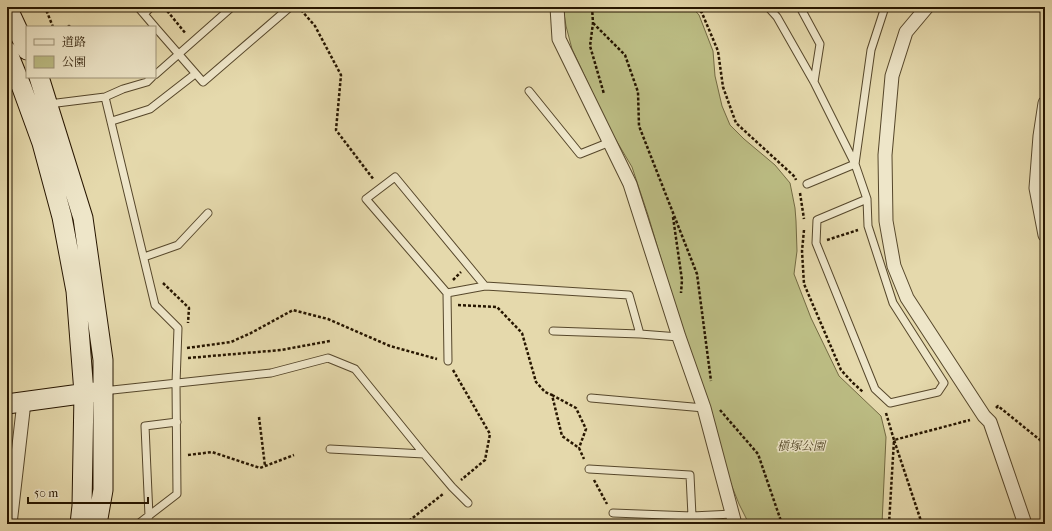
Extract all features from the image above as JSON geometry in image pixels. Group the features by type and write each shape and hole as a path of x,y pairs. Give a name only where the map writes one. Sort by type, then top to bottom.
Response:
{"street":[{"path":"7,7 26,48"},
{"path":"557,7 559,39 630,184 679,337 704,408 734,519"},
{"path":"927,7 906,32 892,76 885,155 886,221 894,266 907,298 984,416 990,422 1025,524"},
{"path":"7,51 42,143 62,217 76,291 84,393 82,506 80,524"},
{"path":"39,78 83,218 103,360 103,490 97,524"},
{"path":"1045,103 1041,168 1036,188 1045,235"},
{"path":"9,519 16,403 103,391"}],"lane":[{"path":"138,7 154,26"},
{"path":"144,14 151,7"},
{"path":"156,74 232,7"},
{"path":"156,28 203,82 290,7"},
{"path":"768,7 777,17 814,82 855,164 867,199 868,226 893,303 944,383 938,392 890,403 875,389 816,243 817,220 867,199"},
{"path":"800,7 820,44 814,82"},
{"path":"855,164 871,50 885,7"},
{"path":"112,121 150,109 195,74"},
{"path":"47,104 105,97 123,89 147,82 151,78"},
{"path":"529,91 580,154 610,142"},
{"path":"105,97 155,305 178,328 176,383 177,494 138,524"},
{"path":"807,184 855,164"},
{"path":"448,361 448,304 446,291 366,199 395,177 485,286"},
{"path":"144,257 178,246 208,213"},
{"path":"446,291 485,286 629,295 640,334"},
{"path":"893,303 907,298"},
{"path":"553,331 679,337"},
{"path":"103,391 271,373 328,358 356,369 424,454 452,487 468,503"},
{"path":"591,398 704,408"},
{"path":"149,516 145,426 177,422"},
{"path":"330,449 424,454"},
{"path":"588,469 690,475 692,516"},
{"path":"613,513 734,519"}],"path":[{"path":"43,7 47,12 52,26"},
{"path":"164,7 193,42"},
{"path":"299,7 315,26 341,75 336,130 380,188"},
{"path":"592,7 593,23 590,46 605,98"},
{"path":"697,7 702,13 718,50 723,87 736,123 795,177 797,182"},
{"path":"593,23 625,55 638,92 639,126 697,274 712,387"},
{"path":"799,188 805,216 802,251 804,284 841,370 864,393"},
{"path":"672,213 682,280 681,294"},
{"path":"802,251 816,243 868,226"},
{"path":"446,291 468,266"},
{"path":"448,304 497,307 522,333 536,382 545,392 576,408 586,429 579,448"},
{"path":"177,359 282,350 330,341"},
{"path":"552,395 562,436 579,448 588,469 613,513"},
{"path":"998,406 1045,444"},
{"path":"719,408 758,454 782,524"},
{"path":"886,411 922,524"},
{"path":"894,440 984,416"},
{"path":"259,417 265,466"},
{"path":"889,524 894,440"},
{"path":"177,457 212,452 260,468 294,455"},
{"path":"405,524 452,487"}],"green space":[{"name":"槇塚公園","path":"563,7 692,7 699,15 713,51 715,76 722,106 730,125 775,165 790,183 796,221 797,251 794,274 811,318 839,376 881,416 886,437 882,524 749,524 727,474 715,424 672,296 632,167 610,130 572,49"}]}
